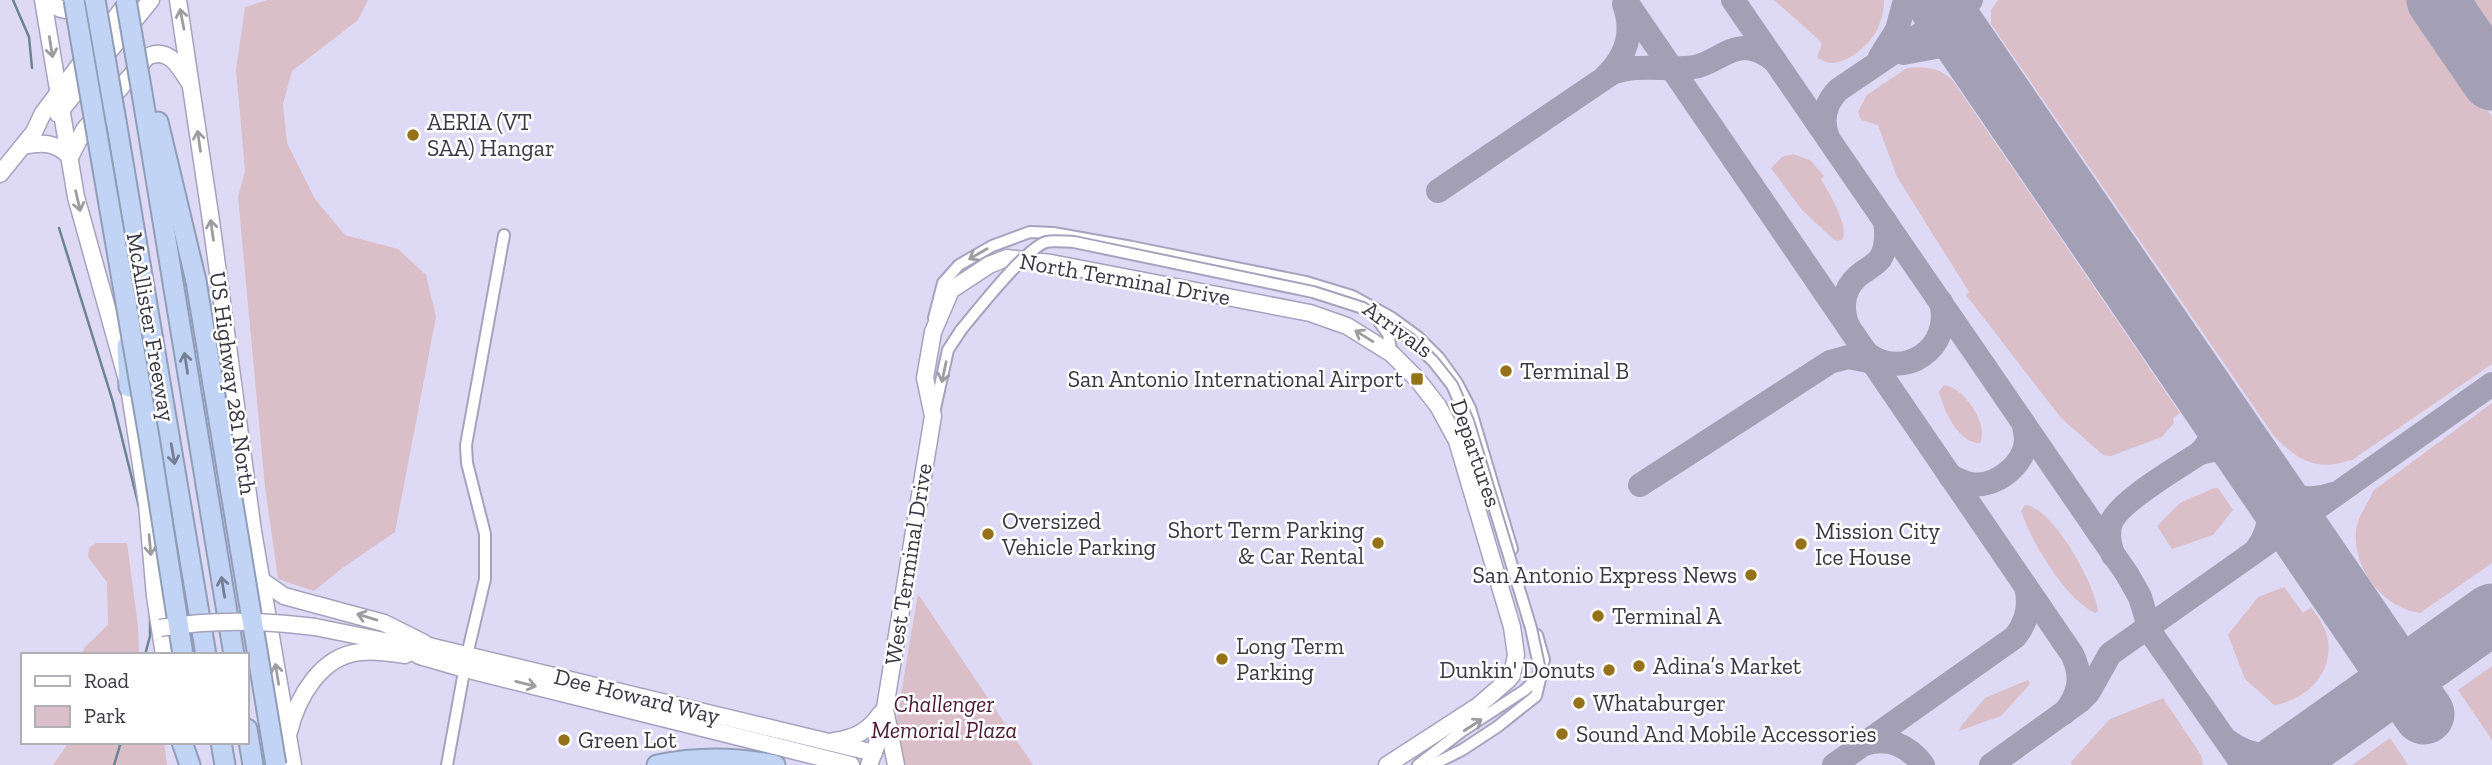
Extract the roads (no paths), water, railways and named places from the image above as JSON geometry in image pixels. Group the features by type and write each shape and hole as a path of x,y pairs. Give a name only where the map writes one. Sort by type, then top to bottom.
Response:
{"highway":[{"path":"74,0 150,443 183,653"},
{"name":"McAllister Freeway","path":"93,0 206,653"},
{"name":"McAllister Freeway","path":"128,0 131,30 146,87 234,653"},
{"path":"146,87 196,281 276,765"},
{"path":"116,121 130,396"},
{"path":"248,735 253,765"},
{"path":"183,744 190,765"},
{"path":"197,744 200,765"},
{"path":"221,744 225,765"},
{"path":"657,765 719,758 775,765"}],"main road":[{"path":"43,0 76,197 130,396 164,653"},
{"path":"50,0 54,6 73,10 93,0"},
{"path":"3,165 34,132 43,113 128,0"},
{"path":"34,132 48,125 151,0"},
{"name":"US Highway 281 North","path":"178,0 261,580 293,765"},
{"path":"70,157 84,130 147,57 161,54 175,60 192,87"},
{"path":"23,146 49,144 60,147 70,157"},
{"name":"North Terminal Drive","path":"933,416 925,378 933,332 951,290 989,265 1007,258 1051,263 1311,313 1347,326 1392,355 1417,379 1454,433 1511,627 1516,655 1512,675 1500,688 1478,706 1387,765"},
{"name":"West Terminal Drive","path":"875,761 933,416"},
{"path":"261,580 284,596 384,623 424,651"},
{"name":"Dee Howard Way","path":"160,628 245,620 315,627 639,704 802,736 827,755 851,765"},
{"path":"288,738 293,714 304,691 338,659 360,652 424,651"},
{"name":"Dee Howard Way","path":"639,704 732,735 827,755 875,761"},
{"path":"827,755 874,723 885,708"},
{"path":"885,708 896,765"},
{"path":"732,735 755,733 799,741 802,736"},
{"path":"176,744 179,765"}],"street":[{"name":"Arrivals","path":"933,332 936,306 943,283 959,265 992,246 1030,232 1053,233 1306,282 1352,296 1392,318 1418,337 1438,358 1470,408 1544,660 1537,678 1525,690 1418,765"},
{"path":"447,765 485,579 486,546 481,514 467,463 466,445 504,235"},
{"name":"Departures","path":"933,416 948,350 961,330 1028,255 1046,242 1074,242 1313,292 1363,308 1409,338 1433,361 1452,385 1468,421 1531,628 1541,675 1536,696 1497,727 1462,750 1432,765"},
{"path":"1352,296 1376,317 1388,334 1392,355"}],"waterway":[{"path":"13,0 29,37 32,68"},
{"path":"59,228 113,402 140,511"},
{"path":"146,653 150,636 150,615"},
{"path":"114,765 120,744"}],"place":[{"name":"AERIA (VT SAA) Hangar","path":"413,135"},
{"name":"Terminal B","path":"1506,371"},
{"name":"San Antonio International Airport","path":"1417,379"},
{"name":"Oversized Vehicle Parking","path":"988,534"},
{"name":"Short Term Parking & Car Rental","path":"1378,543"},
{"name":"Mission City Ice House","path":"1801,544"},
{"name":"San Antonio Express News","path":"1751,575"},
{"name":"Terminal A","path":"1598,616"},
{"name":"Long Term Parking","path":"1222,659"},
{"name":"Adina’s Market","path":"1639,666"},
{"name":"Dunkin' Donuts","path":"1609,670"},
{"name":"Whataburger","path":"1579,703"},
{"name":"Sound And Mobile Accessories","path":"1562,734"},
{"name":"Green Lot","path":"564,740"}],"park label":[{"name":"Challenger Memorial Plaza","path":"944,717"}]}
